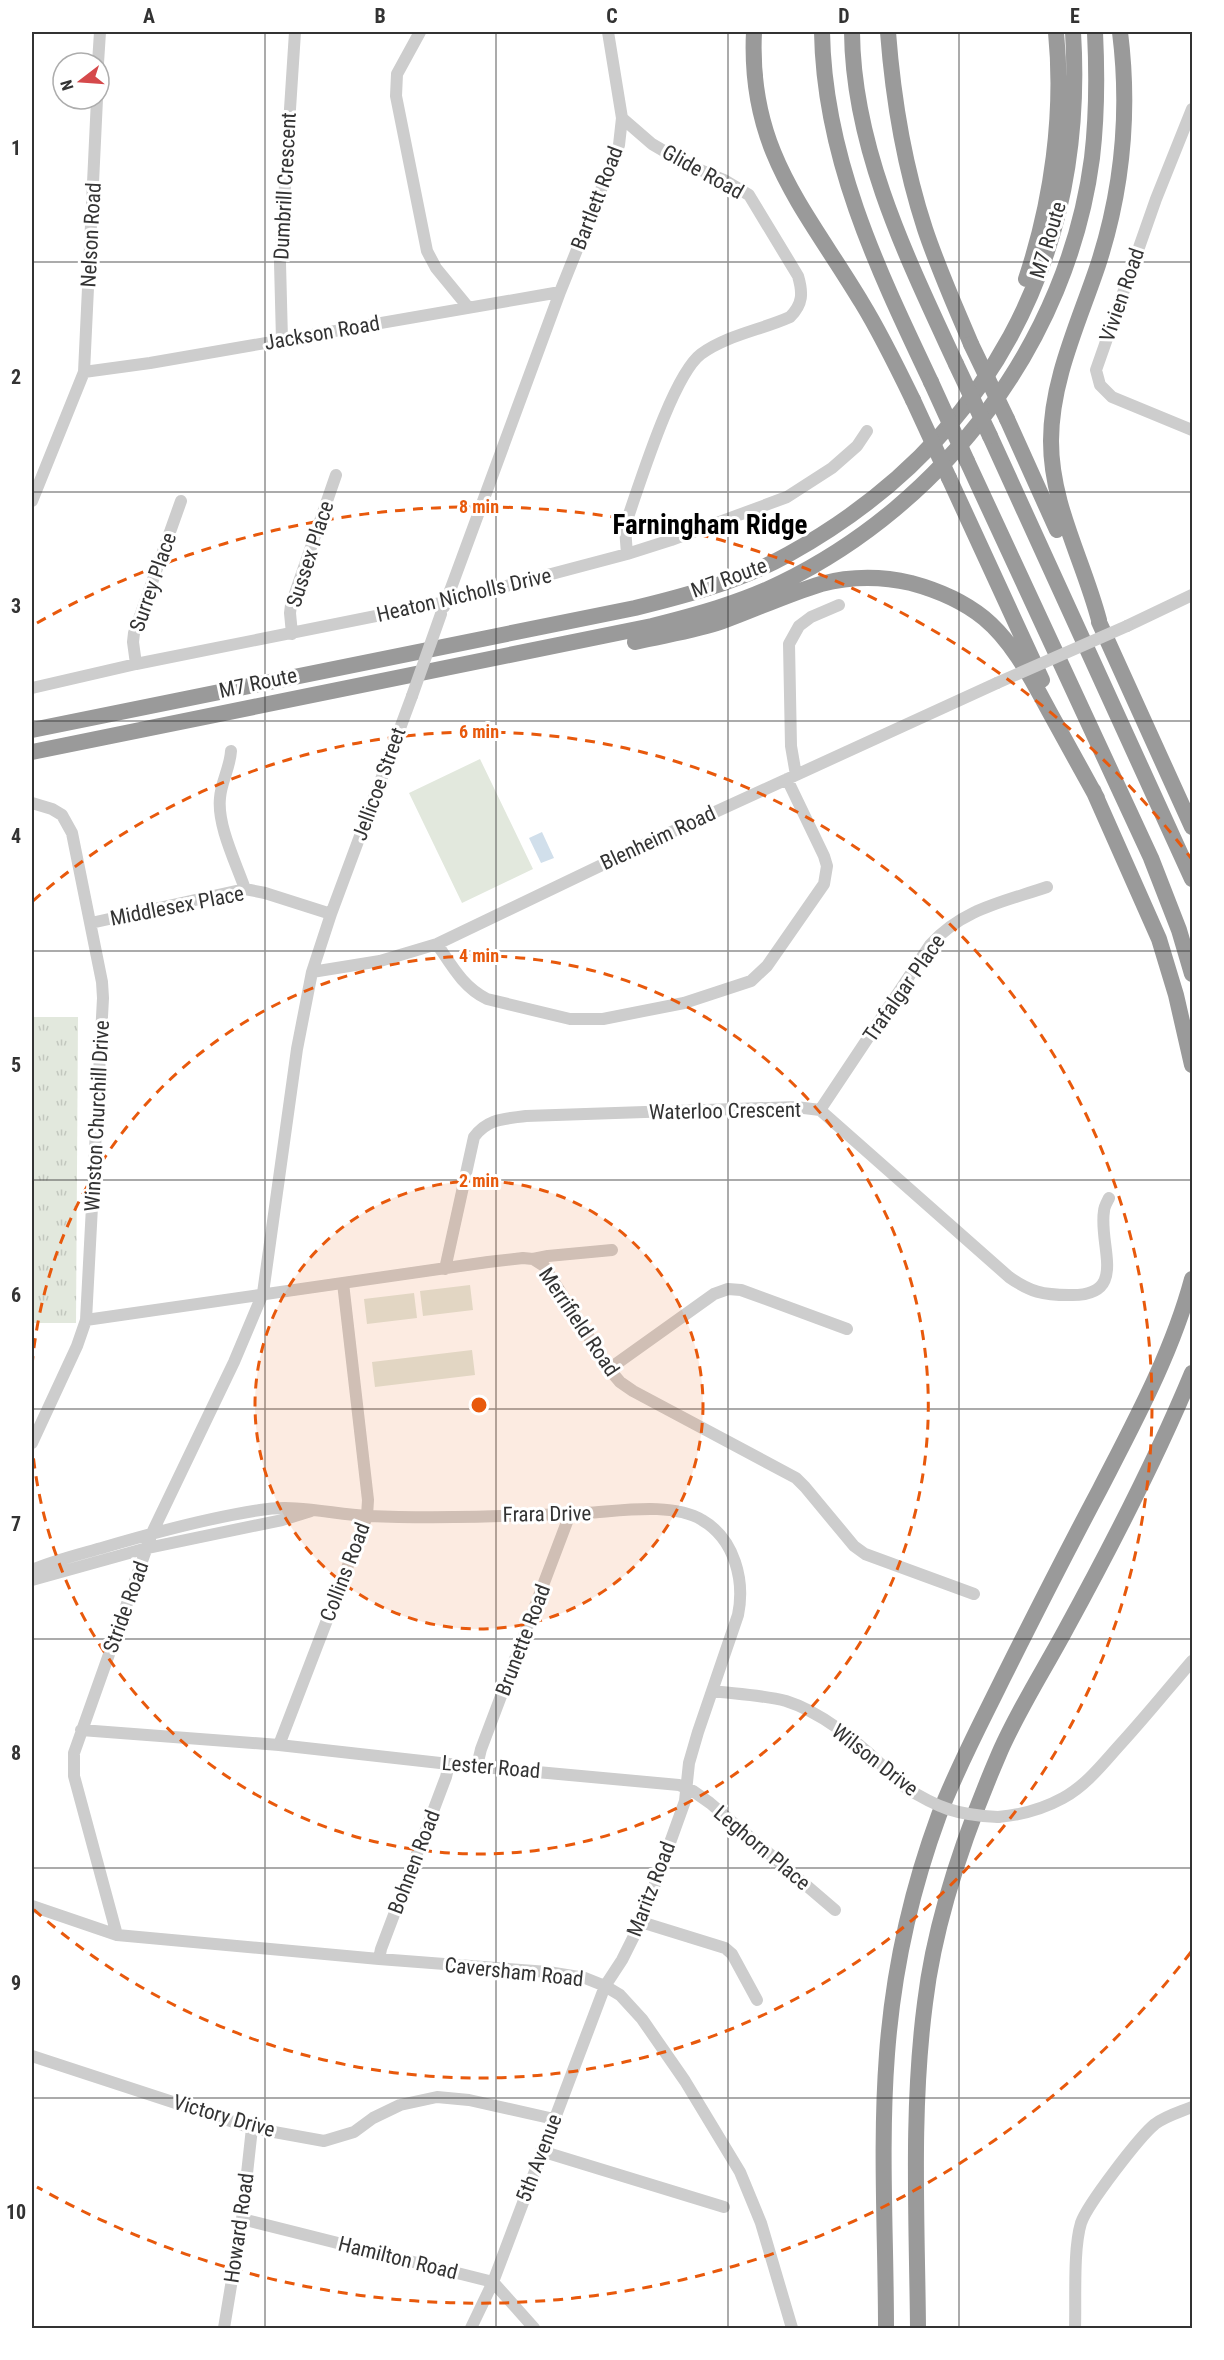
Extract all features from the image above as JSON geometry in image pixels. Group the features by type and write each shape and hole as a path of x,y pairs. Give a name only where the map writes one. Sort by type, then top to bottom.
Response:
{"highway":[{"path":"754,32 758,99 763,126 773,153 787,185 862,302 888,349 1097,798 1159,939 1176,995 1192,1065"},
{"path":"822,32 826,90 836,144 850,196 867,243 1151,858 1179,930 1192,974"},
{"path":"852,32 857,84 865,130 881,189 915,275 1192,879"},
{"path":"888,32 898,123 924,227 939,270 1192,828"},
{"path":"1016,327 1017,305 1039,240 1049,188 1057,96 1056,32"},
{"name":"M7 Route","path":"32,728 635,608 683,596 742,576 788,555 854,514 926,452 962,412 982,386 1016,327 1048,252 1063,191 1073,123 1075,81 1073,32"},
{"name":"M7 Route","path":"32,752 652,626 702,613 780,584 838,552 880,522 930,478 977,426 1008,383 1042,324 1068,258 1092,160 1095,122 1095,32"},
{"path":"1099,620 1089,585 1059,507 1054,484 1051,439 1060,376 1098,264 1120,182 1125,111 1120,32"},
{"path":"440,669 521,662 691,630 798,592 840,580 870,577 897,580 943,593 984,618 1002,636 1038,692 1097,798"},
{"path":"886,2328 885,2107 887,2054 899,1960 921,1868 940,1813 973,1738 1060,1564 1142,1409 1175,1329 1192,1279"},
{"path":"918,2328 916,2180 918,2062 925,2000 937,1935 972,1823 1000,1752 1090,1586 1172,1422 1192,1373"}],"street":[{"path":"99,51 100,32"},
{"name":"Dumbrill Crescent","path":"282,340 280,263 295,32"},
{"path":"420,32 397,74 396,96 399,120 427,251 436,268 468,307"},
{"name":"Bartlett Road","path":"560,292 619,144 622,118 608,32"},
{"name":"Vivien Road","path":"1192,109 1156,199 1096,370 1100,385 1112,397 1192,430"},
{"name":"Nelson Road","path":"84,372 96,111"},
{"name":"Glide Road","path":"622,118 652,144 686,164 724,180 749,195 798,276 802,290 802,299 790,317 722,342 699,355 688,367 671,401 627,520 625,528 627,554"},
{"name":"Jackson Road","path":"84,372 150,363 560,292"},
{"name":"Jellicoe Street","path":"263,1293 297,1049 312,972 331,914 560,292"},
{"path":"32,501 84,372"},
{"name":"Heaton Nicholls Drive","path":"32,688 136,664 444,608 627,554 786,497 832,468 858,446 867,431"},
{"name":"Sussex Place","path":"292,634 291,605 336,476"},
{"name":"Surrey Place","path":"136,664 134,633 181,501"},
{"name":"Blenheim Road","path":"312,972 380,961 437,944 654,840 1192,595"},
{"path":"437,944 458,976 474,993 487,999 570,1019 603,1019 684,1004 751,981 767,966 824,884 827,874 824,856 791,777 789,644 799,626 811,617 839,605"},
{"path":"32,758 56,748"},
{"path":"231,751 230,765 220,797 220,813 245,889"},
{"name":"Winston Churchill Drive","path":"32,803 52,809 62,815 72,833 91,923 103,998 86,1320 77,1346 32,1443"},
{"name":"Trafalgar Place","path":"820,1110 930,945 944,930 957,920 978,911 1047,887"},
{"name":"Middlesex Place","path":"91,923 245,889 331,914"},
{"name":"Waterloo Crescent","path":"445,1269 474,1137 480,1129 494,1120 526,1116 796,1107 820,1110 924,1204 1026,1289 1047,1295 1077,1296 1095,1291 1103,1283 1108,1273 1104,1211 1108,1198"},
{"path":"533,1260 548,1256 612,1250"},
{"name":"Merrifield Road","path":"86,1320 488,1262 533,1260 544,1266 609,1369 620,1382 796,1478 854,1546 865,1554 974,1594"},
{"name":"Collins Road","path":"279,1745 368,1516 344,1283"},
{"path":"609,1369 714,1294 728,1289 741,1290 847,1329"},
{"name":"Stride Road","path":"117,1935 74,1776 74,1753 152,1533 234,1362 263,1293"},
{"name":"Frara Drive","path":"32,1570 152,1533 260,1510 288,1507 368,1516 570,1514 664,1509 702,1519 717,1531 732,1554 741,1581 742,1598 738,1615 712,1691"},
{"name":"Frara Drive","path":"32,1580 147,1548 282,1521 315,1510"},
{"name":"Brunette Road","path":"477,1766 481,1749 570,1514"},
{"name":"Wilson Drive","path":"712,1691 788,1702 813,1714 871,1753 903,1786 936,1805 963,1814 1016,1815 1039,1809 1064,1797 1083,1784 1124,1741 1192,1662"},
{"path":"687,1788 689,1764 712,1691"},
{"name":"Lester Road","path":"81,1730 279,1745 449,1764 679,1785 687,1788"},
{"name":"Bohnen Road","path":"379,1959 449,1764"},
{"name":"Leghorn Place","path":"687,1788 710,1803 836,1910"},
{"name":"Maritz Road","path":"605,1986 622,1960 641,1922 685,1801 687,1788"},
{"name":"Caversham Road","path":"32,1906 117,1935 548,1972 585,1978 605,1986 620,1995 642,2019 685,2081 740,2172 761,2223 792,2328"},
{"path":"641,1922 725,1948 732,1954 758,2000"},
{"name":"5th Avenue","path":"471,2328 493,2282 605,1986"},
{"name":"Victory Drive","path":"32,2056 252,2128 324,2141 354,2132 373,2118 400,2105 437,2097 454,2097 554,2118"},
{"path":"1075,2328 1078,2240 1081,2223 1089,2206 1150,2129 1173,2114 1192,2107"},
{"name":"Howard Road","path":"224,2328 242,2219 252,2128"},
{"path":"542,2151 724,2207"},
{"name":"Hamilton Road","path":"242,2219 493,2282"},
{"path":"493,2282 534,2328"}],"green space":[{"path":"480,759 533,869 462,903 409,793"},
{"path":"32,1017 78,1017 76,1323 32,1323"},
{"path":"470,1285 473,1310 423,1316 420,1291"},
{"path":"414,1293 417,1318 367,1324 364,1299"},
{"path":"472,1350 475,1375 375,1387 372,1362"}],"shaded area":[{"path":"542,832 554,858 541,863 529,838"}],"district":[{"name":"Farningham Ridge","path":"710,525"}]}
